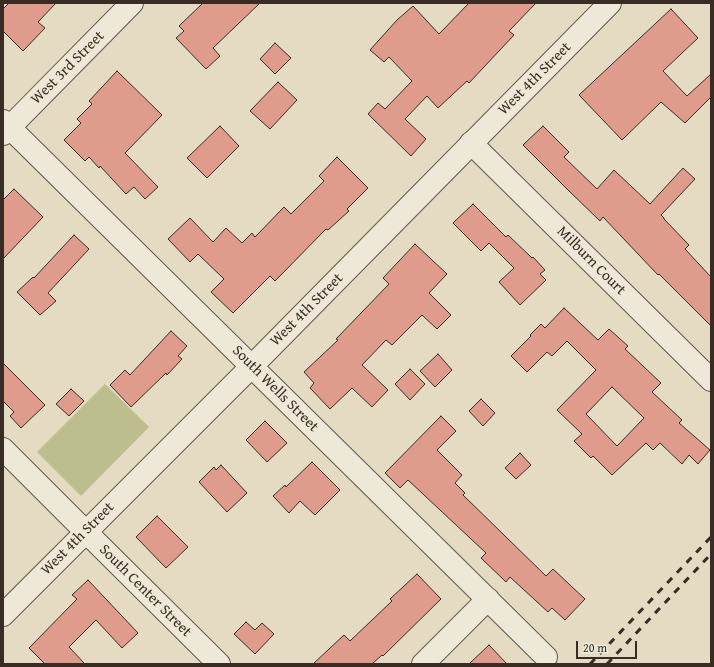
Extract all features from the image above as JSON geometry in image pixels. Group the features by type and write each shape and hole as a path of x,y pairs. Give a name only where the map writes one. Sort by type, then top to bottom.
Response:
{"street":[{"name":"West 3rd Street","path":"5,127 132,3"},
{"name":"West 4th Street","path":"3,615 252,366 610,3"},
{"name":"South Wells Street","path":"5,127 252,366 366,481 546,657"},
{"name":"Milburn Court","path":"471,143 711,380"},
{"name":"South Center Street","path":"3,449 220,664"},
{"path":"423,664 488,599"}],"green space":[{"path":"105,384 149,427 81,496 37,452"}],"building":[{"path":"9,3 56,3 38,22 45,28 23,51 3,31 3,9"},
{"path":"203,3 260,3 213,48 220,56 206,69 176,38 184,31 179,26"},
{"path":"469,3 536,3 509,31 514,35 469,83 467,81 438,108 427,96 405,119 426,139 411,156 368,114 378,103 385,109 412,81 389,57 384,62 370,50 397,20 413,6 439,34"},
{"path":"671,9 698,38 663,71 687,96 711,74 711,97 685,123 661,102 622,140 579,95"},
{"path":"275,43 291,58 275,74 260,59"},
{"path":"117,71 162,115 125,153 158,187 145,199 134,187 126,194 100,166 99,168 89,157 85,161 64,140 81,123 77,119 92,104 89,101"},
{"path":"278,82 297,100 270,129 250,111"},
{"path":"220,126 239,146 207,178 187,158"},
{"path":"543,126 569,152 564,157 597,189 614,170 650,204 683,168 695,179 661,215 689,245 685,249 711,277 711,326 659,274 658,275 603,217 600,221 523,145"},
{"path":"337,157 368,188 347,209 349,211 328,230 326,229 275,281 270,276 233,313 211,292 224,279 198,254 190,262 168,239 190,218 213,242 226,228 242,243 252,233 255,237 284,207 291,214 324,181 319,176"},
{"path":"14,189 43,217 3,259 3,200"},
{"path":"473,204 506,237 508,235 545,270 540,274 546,280 520,305 499,282 514,268 489,243 481,251 453,223"},
{"path":"74,235 89,249 48,293 56,301 40,315 17,292 33,277 34,278"},
{"path":"415,244 447,274 429,293 451,315 437,329 422,315 392,345 386,340 362,365 388,390 372,407 352,388 330,409 310,388 314,383 304,372 338,340 336,339 389,284 383,278"},
{"path":"564,308 598,340 609,329 628,346 625,349 661,383 652,392 682,420 679,423 710,450 698,464 689,455 682,464 660,443 653,450 646,443 612,475 593,456 591,458 574,441 582,434 557,410 596,370 567,341 552,356 547,352 527,372 511,356 541,324 545,328","holes":["612,387 644,418 617,446 586,414"]},
{"path":"171,331 187,346 178,356 182,359 167,375 166,373 131,407 110,385 125,370 130,375"},
{"path":"438,354 452,370 435,387 420,371"},
{"path":"3,363 45,405 21,428 10,416 14,412 3,401"},
{"path":"410,369 425,384 410,400 395,384"},
{"path":"71,389 84,401 69,416 56,404"},
{"path":"481,399 495,413 483,426 469,411"},
{"path":"441,416 456,431 437,450 462,475 455,483 465,493 463,495 546,576 553,569 585,599 565,620 552,608 548,612 510,577 506,582 481,558 486,553 408,480 400,488 385,473"},
{"path":"265,421 287,443 267,462 246,440"},
{"path":"520,453 531,465 516,479 505,468"},
{"path":"312,462 340,490 315,515 300,501 289,513 273,496 285,485 286,487"},
{"path":"221,465 247,493 227,512 199,482 214,467 216,470"},
{"path":"157,516 188,547 166,568 136,537"},
{"path":"417,574 441,599 383,656 382,655 372,664 313,664 344,635 350,641 392,601 390,599"},
{"path":"88,580 138,633 122,648 96,620 69,647 85,664 45,664 29,648 77,599 72,595"},
{"path":"246,622 255,630 262,623 274,634 255,654 234,634"},
{"path":"489,645 507,664 469,664"}],"railway":[{"path":"590,664 711,537"},
{"path":"607,664 711,554"}]}
